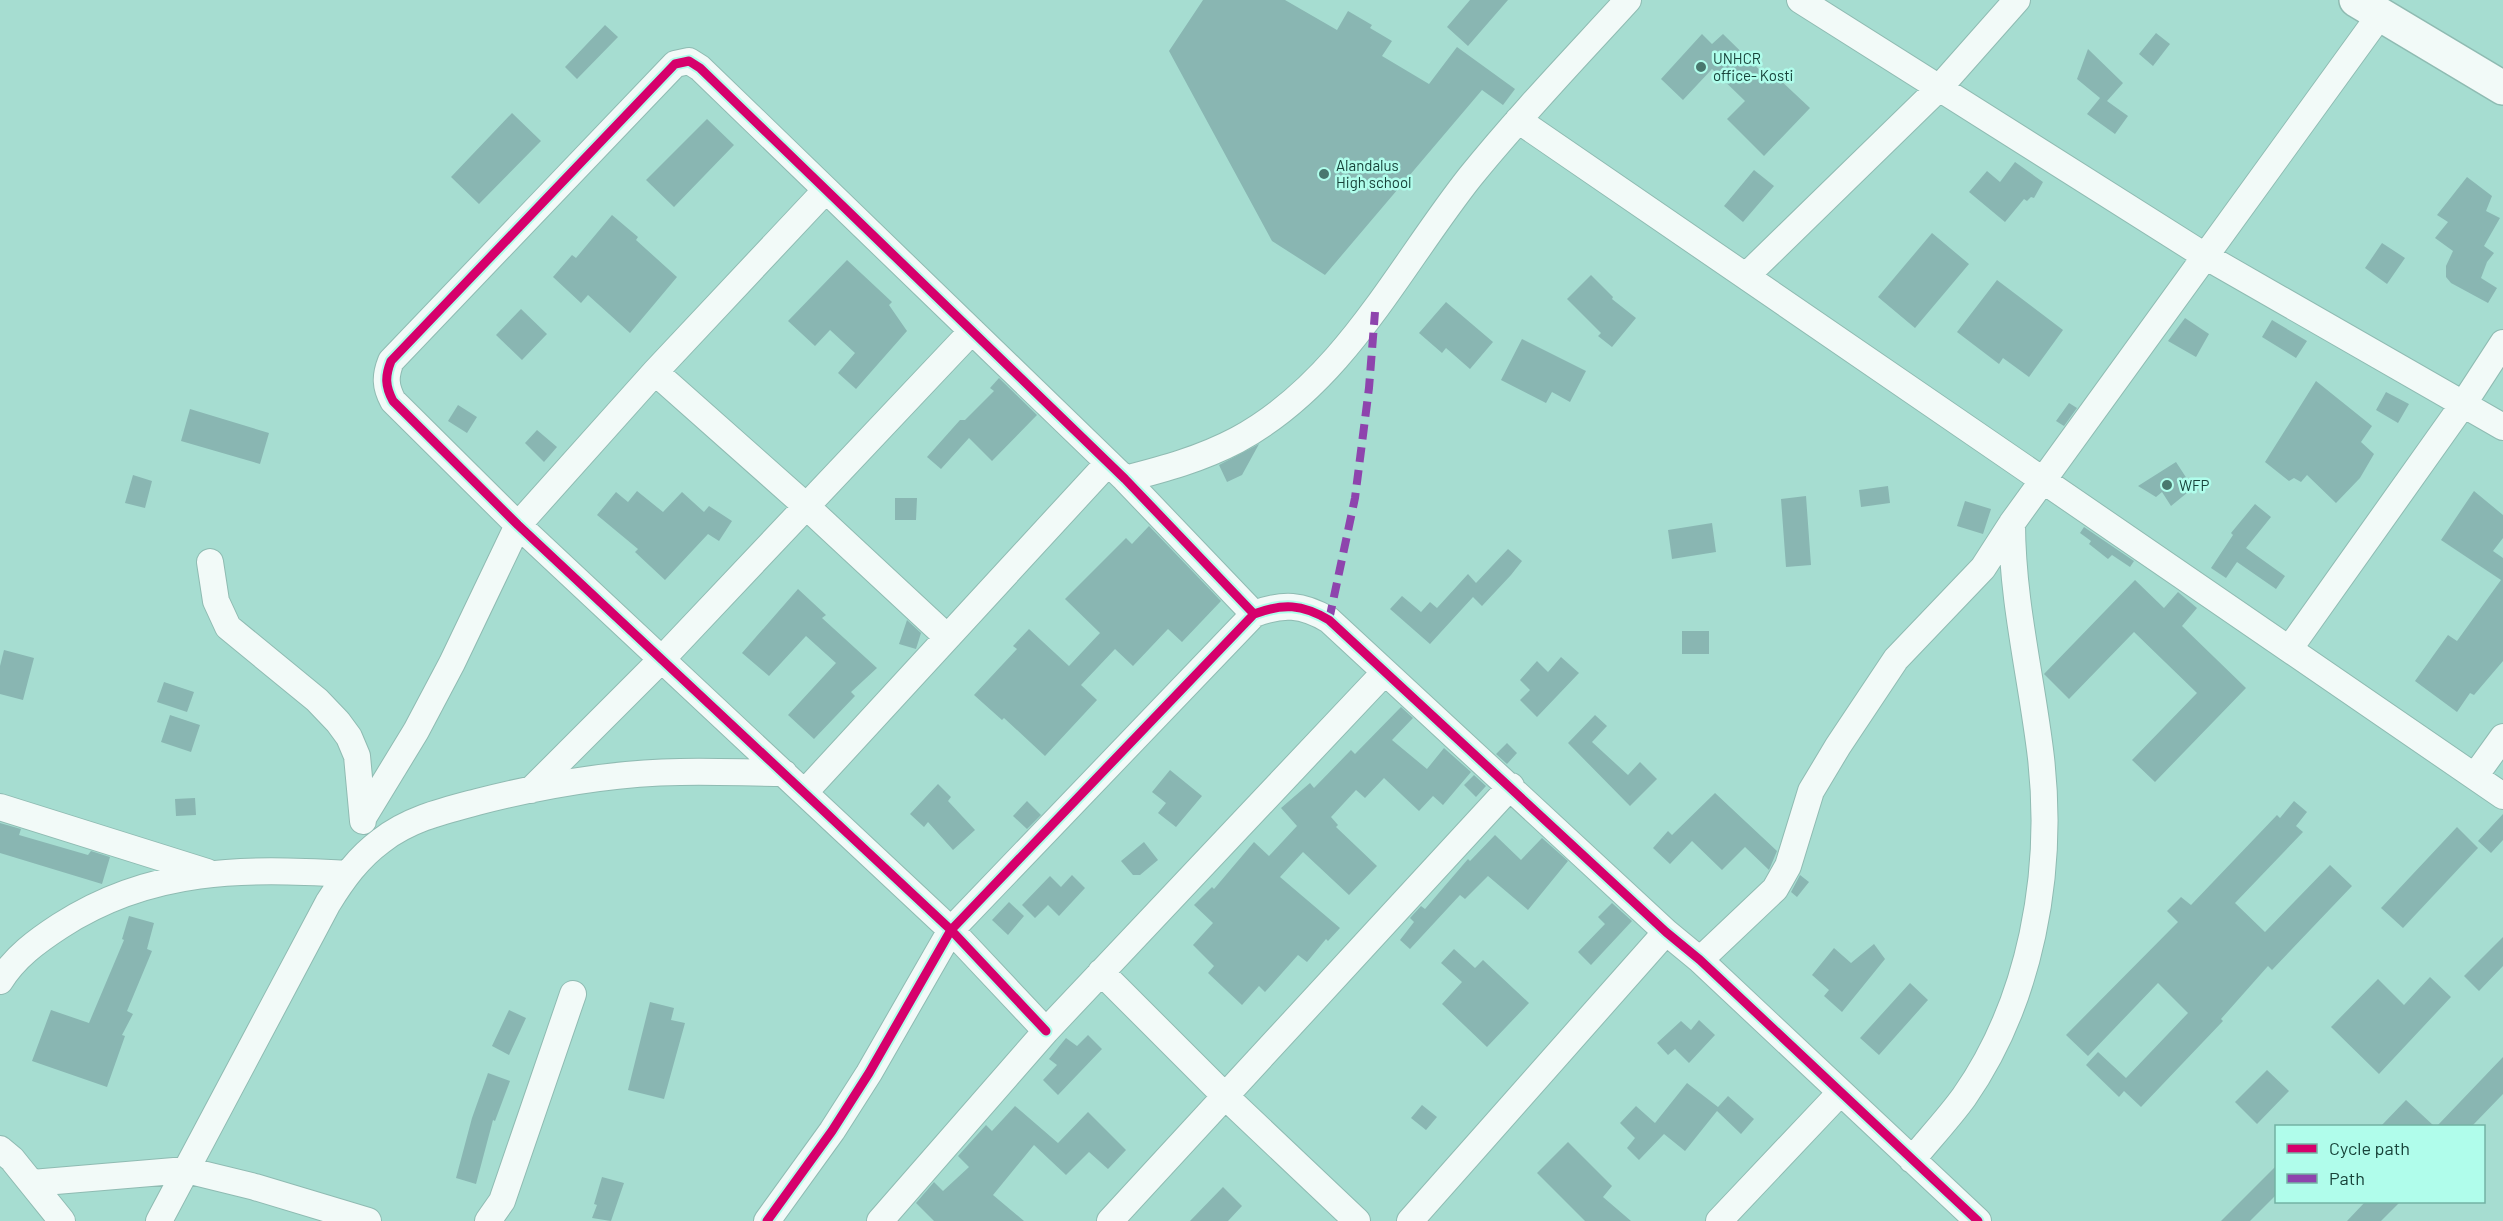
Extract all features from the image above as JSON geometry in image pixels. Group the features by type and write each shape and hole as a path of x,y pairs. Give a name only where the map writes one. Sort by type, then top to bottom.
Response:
{"main road":[{"path":"2368,7 2503,88"}],"street":[{"path":"805,792 947,637 1117,471 1173,467 1206,455 1261,425 1307,388 1375,312 1435,223 1518,120 1628,0"},
{"path":"1800,0 2205,256 2503,427"},
{"path":"1746,276 1939,88 2017,0"},
{"path":"1700,960 1775,888 1788,866 1811,791 1896,659 1983,568 2012,523 2205,256 2368,7"},
{"path":"1047,1031 951,930 518,525 393,401 387,391 386,377 396,355 678,62 689,61 700,68 1117,471 1254,615"},
{"path":"1518,120 2503,796"},
{"path":"363,818 416,731 452,663 518,525 655,372 825,191"},
{"path":"531,790 662,659 972,331"},
{"path":"2290,648 2464,403 2503,343"},
{"path":"655,372 806,506 947,637"},
{"path":"1912,1160 1964,1097 1995,1043 2018,986 2035,924 2040,888 2044,820 2041,760 2014,582 2012,523"},
{"path":"210,562 216,601 228,627 317,700 338,722 348,737 357,756 368,851"},
{"path":"767,1221 832,1131 869,1073 951,930 1254,615 1291,606 1312,610 1329,620 1384,673 1511,786 1666,932 1700,960 1978,1221"},
{"path":"880,1221 1101,972 1384,673"},
{"path":"2475,776 2503,737"},
{"path":"159,1221 312,932 347,874 368,851 393,832 423,818 488,799 584,780 667,773 784,773"},
{"path":"1110,1221 1511,786"},
{"path":"0,807 210,873"},
{"path":"0,981 23,953 44,936 90,908 118,895 163,881 210,873 253,870 347,874"},
{"path":"1410,1221 1666,932"},
{"path":"1101,972 1225,1096 1358,1221"},
{"path":"488,1221 502,1200 573,994"},
{"path":"1719,1221 1840,1093"},
{"path":"0,1149 12,1159 63,1221"},
{"path":"32,1183 186,1170 255,1187 368,1221"}],"building":[{"name":"Alandalus High school","path":"1203,0 1285,0 1337,30 1348,11 1372,25 1370,28 1392,41 1382,56 1429,84 1457,47 1515,89 1503,105 1482,90 1325,275 1272,241 1169,51"},
{"path":"1470,0 1508,0 1468,46 1447,27"},
{"path":"605,25 618,37 577,79 565,67"},
{"path":"2156,33 2170,44 2153,66 2139,54"},
{"path":"1702,34 1712,44 1723,34 1772,82 1777,77 1810,108 1764,156 1727,119 1745,101 1712,69 1683,100 1661,79"},
{"path":"2088,49 2123,83 2107,101 2128,116 2115,134 2087,114 2100,98 2077,79"},
{"path":"512,113 541,141 479,204 451,177"},
{"path":"707,119 734,145 674,207 646,180"},
{"path":"2015,162 2043,182 2034,198 2031,197 2027,201 2024,199 2005,222 1969,192 1987,171 2000,182"},
{"path":"1754,170 1774,186 1743,222 1724,206"},
{"path":"2467,177 2492,196 2486,211 2500,218 2484,246 2494,253 2487,262 2481,278 2497,288 2488,303 2451,283 2446,277 2446,266 2453,251 2435,238 2448,222 2437,215"},
{"path":"612,215 638,237 636,240 677,277 630,333 588,295 581,303 553,277 572,255 576,258"},
{"path":"1932,233 1969,264 1915,328 1878,297"},
{"path":"2382,243 2405,258 2387,284 2365,268"},
{"path":"847,260 892,302 889,305 907,331 856,389 838,373 855,353 830,330 815,346 788,321"},
{"path":"1591,275 1613,297 1612,299 1636,318 1612,347 1598,336 1601,333 1567,299"},
{"path":"1997,280 2063,330 2029,377 2003,358 1999,364 1957,332"},
{"path":"1446,302 1493,342 1470,369 1446,348 1442,353 1419,333"},
{"path":"521,309 547,334 522,360 496,335"},
{"path":"2185,318 2209,334 2196,357 2168,341"},
{"path":"2272,320 2307,341 2296,358 2262,337"},
{"path":"1522,339 1586,371 1570,402 1552,392 1546,403 1501,380"},
{"path":"999,378 1037,415 992,461 969,438 941,469 927,457 960,420 965,420 994,391 990,388"},
{"path":"2316,381 2372,426 2361,442 2374,454 2360,478 2336,503 2307,475 2301,482 2294,478 2289,481 2265,462"},
{"path":"2386,392 2409,404 2398,423 2376,410"},
{"path":"2069,403 2077,408 2064,426 2056,421"},
{"path":"458,405 477,417 467,433 448,421"},
{"path":"190,409 269,433 260,464 181,441"},
{"path":"537,430 557,447 544,462 525,443"},
{"path":"1259,444 1242,475 1227,482 1219,465"},
{"path":"2176,462 2193,488 2171,506 2162,492 2156,497 2138,486"},
{"path":"133,475 152,481 145,508 125,503"},
{"path":"1888,486 1890,503 1861,507 1859,490"},
{"path":"637,491 663,512 682,492 704,512 709,506 732,521 719,541 708,534 665,580 635,552 638,549 597,515 616,492 628,502"},
{"path":"2474,491 2503,515 2503,538 2493,551 2503,558 2503,661 2474,695 2470,693 2457,712 2415,681 2448,635 2457,641 2501,580 2441,540"},
{"path":"1806,496 1811,565 1786,567 1781,499"},
{"path":"895,498 917,498 916,520 895,520"},
{"path":"1965,501 1991,509 1983,534 1957,526"},
{"path":"2255,504 2271,517 2246,548 2285,576 2276,589 2237,562 2226,578 2211,568 2233,535 2231,533"},
{"path":"1712,523 1716,552 1672,559 1668,530"},
{"path":"1149,526 1221,601 1182,642 1168,629 1133,666 1115,649 1081,685 1097,700 1045,756 1004,718 1002,720 974,695 1017,649 1013,646 1029,629 1069,666 1100,633 1065,599 1126,538 1132,544"},
{"path":"2084,527 2134,561 2130,567 2112,555 2108,559 2089,544 2091,541 2080,533"},
{"path":"1508,549 1522,561 1511,575 1482,606 1473,597 1430,644 1390,609 1402,596 1421,612 1430,602 1437,608 1468,574 1476,583"},
{"path":"2135,580 2164,608 2178,592 2197,608 2182,626 2246,688 2155,782 2132,760 2197,693 2134,632 2069,699 2044,674"},
{"path":"798,589 826,615 822,618 877,668 851,692 855,696 814,739 788,715 836,663 806,636 769,676 742,653"},
{"path":"907,620 921,633 916,649 899,644"},
{"path":"1682,631 1709,631 1709,654 1682,654"},
{"path":"4,650 34,658 23,700 0,694 0,666"},
{"path":"1561,657 1579,673 1537,717 1520,700 1530,690 1520,680 1537,661 1548,672"},
{"path":"164,682 194,692 187,712 157,702"},
{"path":"1401,707 1413,718 1392,740 1427,769 1444,748 1471,772 1443,805 1433,796 1419,811 1384,778 1365,798 1356,790 1331,817 1338,825 1336,827 1377,866 1349,895 1303,852 1280,877 1340,928 1328,941 1326,939 1307,962 1298,955 1265,992 1259,986 1242,1005 1208,973 1214,966 1193,945 1213,923 1194,905 1212,887 1214,889 1254,842 1269,856 1297,826 1281,808 1310,783 1314,788 1351,750 1355,754"},
{"path":"170,715 200,725 191,752 161,742"},
{"path":"1595,715 1607,726 1592,742 1628,775 1640,762 1657,779 1630,806 1568,743"},
{"path":"1507,743 1517,753 1507,764 1496,754"},
{"path":"1170,770 1202,796 1176,827 1158,813 1166,803 1152,792"},
{"path":"1474,775 1486,786 1476,797 1464,785"},
{"path":"938,784 951,797 948,801 975,830 953,850 928,822 924,827 910,814"},
{"path":"1715,793 1777,851 1769,870 1745,847 1722,870 1692,841 1670,864 1653,848 1668,831 1672,835"},
{"path":"195,798 196,815 176,816 175,799"},
{"path":"1027,801 1041,815 1027,829 1013,816"},
{"path":"2294,801 2307,812 2296,826 2303,832 2235,903 2265,932 2330,865 2352,886 2272,970 2268,966 2221,1019 2223,1021 2141,1107 2124,1091 2119,1097 2086,1065 2098,1052 2126,1078 2188,1013 2158,983 2088,1056 2066,1035 2178,922 2167,911 2181,897 2191,905 2277,815 2280,818"},
{"path":"2503,814 2503,840 2491,853 2478,841"},
{"path":"0,823 21,829 19,835 88,855 91,851 110,857 102,884 0,853"},
{"path":"2457,827 2478,848 2403,928 2381,908"},
{"path":"1495,835 1521,860 1542,838 1568,861 1528,910 1488,876 1465,899 1460,895 1410,949 1400,940 1414,922 1410,918 1421,906 1425,909 1468,859 1470,861"},
{"path":"1144,842 1158,860 1140,875 1133,875 1121,861"},
{"path":"1072,875 1085,888 1059,916 1048,905 1035,918 1022,905 1050,876 1061,887"},
{"path":"1800,875 1809,882 1797,897 1791,892"},
{"path":"1009,902 1024,916 1008,935 992,920"},
{"path":"1612,903 1632,921 1591,965 1578,952 1605,924 1598,917"},
{"path":"129,916 154,923 147,949 152,951 127,1011 133,1014 122,1035 125,1036 107,1087 32,1061 51,1010 89,1023 124,940 122,939"},
{"path":"2503,937 2503,966 2479,991 2464,976"},
{"path":"1874,944 1885,959 1842,1012 1824,996 1829,990 1812,975 1834,948 1851,963"},
{"path":"1454,949 1475,968 1483,960 1529,1003 1487,1047 1442,1004 1462,982 1441,963"},
{"path":"2430,977 2451,997 2379,1074 2331,1027 2378,979 2404,1005"},
{"path":"1910,983 1928,1000 1879,1055 1860,1038"},
{"path":"650,1002 674,1008 671,1020 685,1023 664,1099 628,1090"},
{"path":"509,1010 526,1018 509,1055 492,1046"},
{"path":"1699,1020 1715,1035 1689,1063 1675,1049 1668,1055 1657,1043 1681,1021 1691,1030"},
{"path":"1088,1035 1102,1049 1058,1095 1043,1080 1057,1065 1049,1059 1066,1038 1077,1046"},
{"path":"2503,1057 2503,1094 2473,1125 2438,1125"},
{"path":"2267,1070 2289,1091 2257,1124 2235,1102"},
{"path":"488,1073 510,1081 495,1121 493,1120 476,1184 456,1178 472,1118"},
{"path":"1687,1083 1718,1107 1728,1096 1754,1119 1741,1134 1717,1111 1685,1151 1664,1134 1639,1160 1627,1148 1635,1138 1620,1123 1636,1106 1655,1123"},
{"path":"2406,1100 2433,1125 2382,1125"},
{"path":"1422,1105 1437,1117 1426,1130 1411,1118"},
{"path":"1015,1106 1058,1143 1088,1112 1126,1150 1108,1169 1089,1152 1066,1175 1034,1145 993,1195 1024,1221 934,1221 916,1203 934,1182 943,1191 969,1167 958,1156 986,1125 992,1131"},
{"path":"1568,1142 1612,1186 1603,1197 1631,1221 1585,1221 1537,1173"},
{"path":"2275,1167 2275,1196 2250,1221 2221,1221"},
{"path":"602,1177 624,1183 611,1221 592,1218"},
{"path":"1223,1187 1242,1206 1228,1221 1190,1221"},
{"path":"2364,1203 2399,1203 2381,1221 2347,1221"}],"marked path":[{"path":"1329,620 1355,498 1369,388 1375,312"}],"cycle path":[{"path":"1046,1031 951,930 518,525 393,401 388,391 387,381 391,361 675,64 689,61 700,68 1125,479 1254,614"},
{"path":"767,1221 832,1131 869,1073 951,930 1254,614 1283,607 1301,608 1329,620 1666,932 1700,960 1978,1221"}],"place":[{"name":"UNHCR office- Kosti","path":"1701,67"},
{"name":"Alandalus High school","path":"1324,174"},
{"name":"WFP","path":"2167,485"}]}
